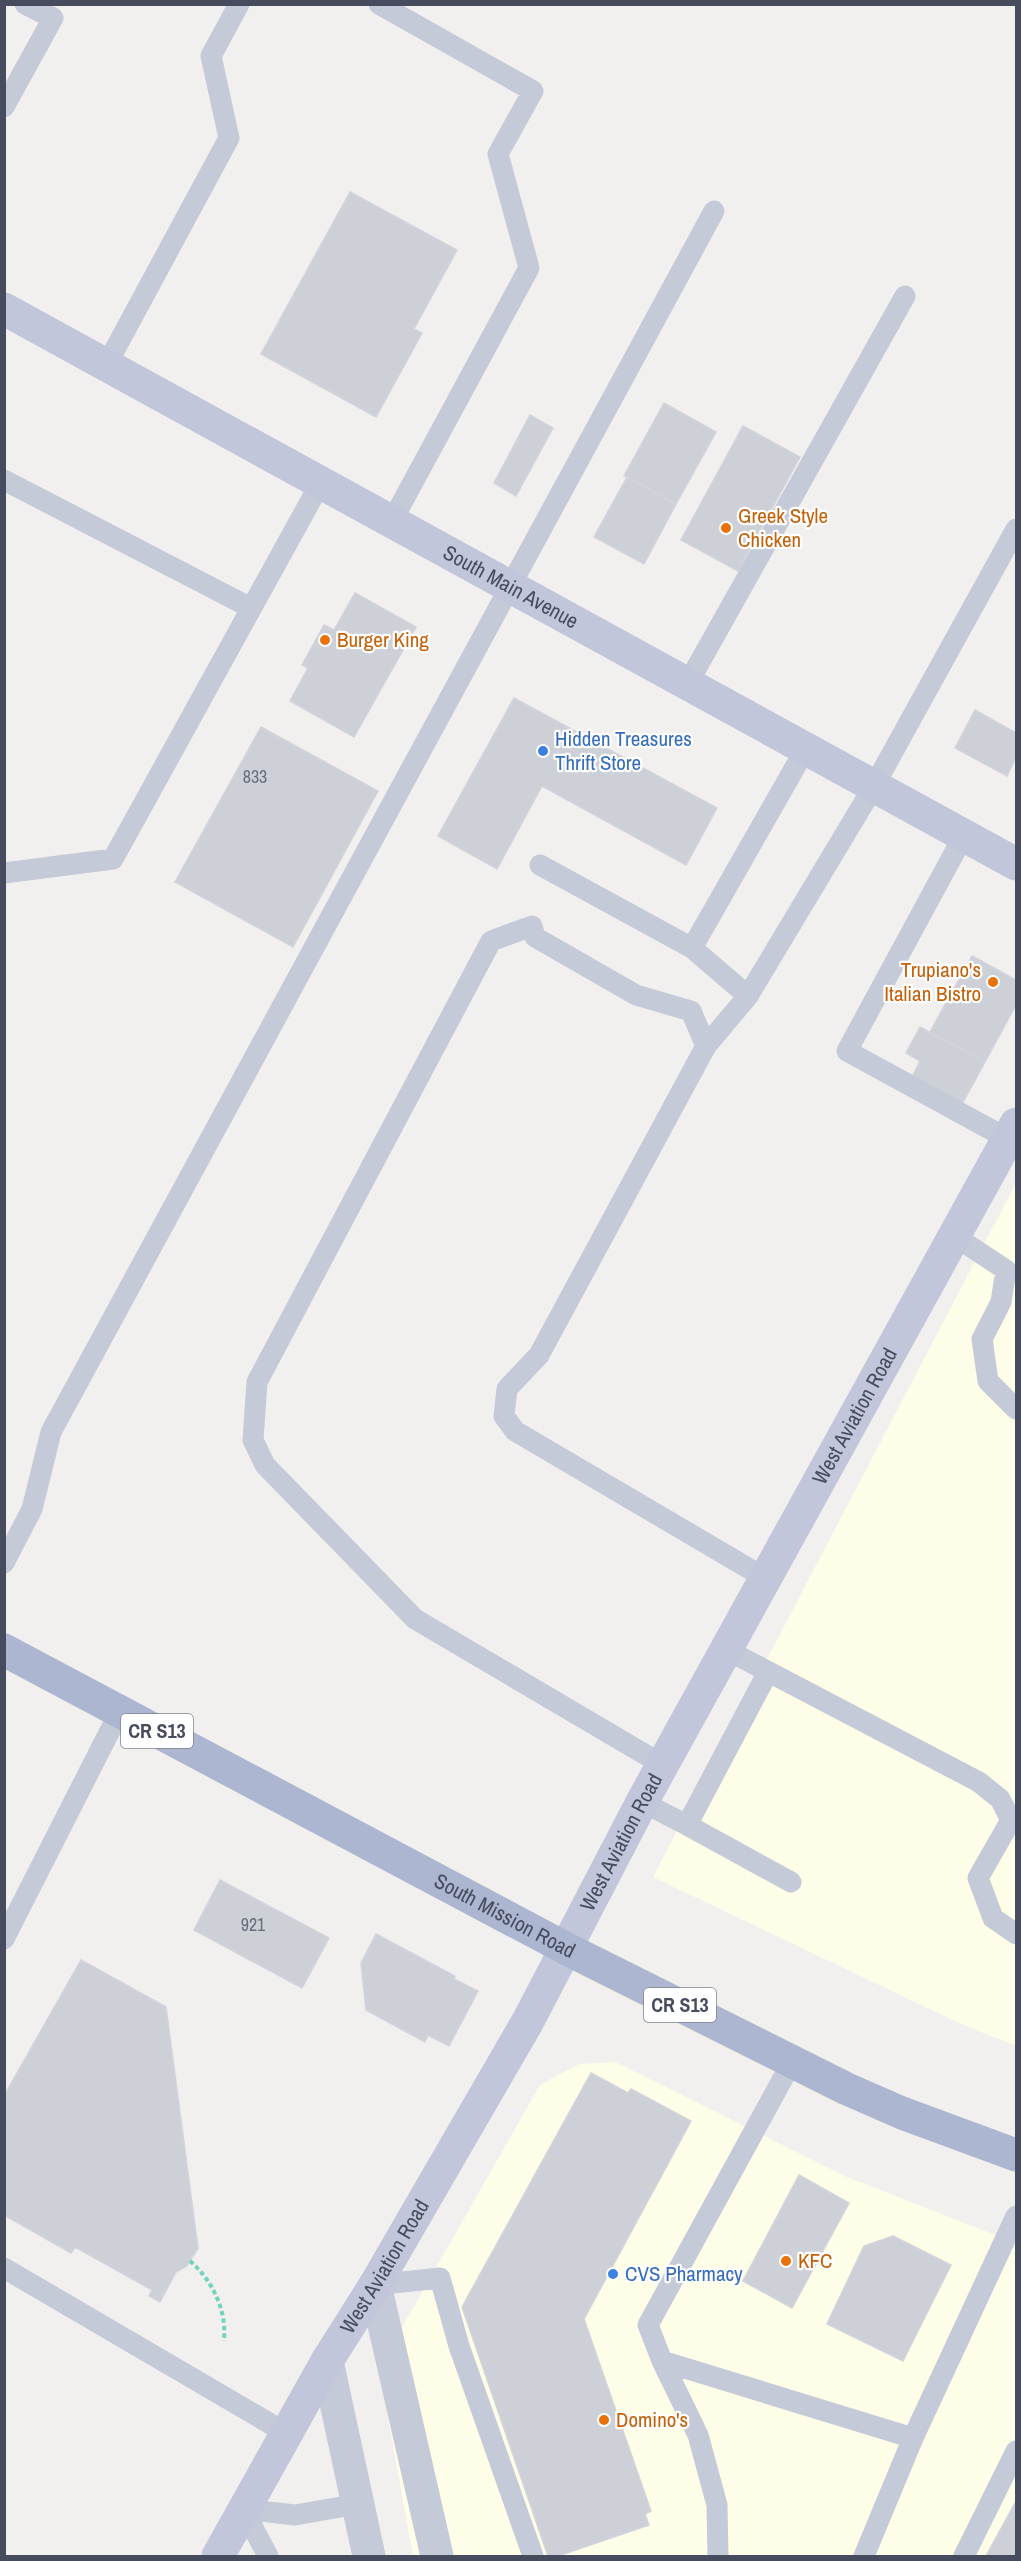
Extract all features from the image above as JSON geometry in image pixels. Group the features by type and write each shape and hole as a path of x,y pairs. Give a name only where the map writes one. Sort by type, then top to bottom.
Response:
{"main road":[{"name":"South Mission Road","path":"4,1650 567,1949 847,2089 902,2113 1017,2155"}],"street":[{"name":"South Main Avenue","path":"4,309 1017,864"},
{"name":"West Aviation Road","path":"218,2556 327,2361 375,2285 567,1949 602,1876 725,1649 1012,1131"},
{"path":"375,2285 437,2556"},
{"path":"327,2361 369,2556"}],"lane":[{"path":"4,107 53,18 26,4"},
{"path":"107,364 229,138 211,56 239,4"},
{"path":"379,4 533,91 498,154 529,268 392,521"},
{"path":"4,1563 32,1509 51,1432 714,211"},
{"path":"688,683 905,296"},
{"path":"4,480 251,608"},
{"path":"4,873 113,859 321,482"},
{"path":"765,1578 515,1431 504,1416 507,1389 538,1355 706,1046 748,996 874,786 1017,529"},
{"path":"692,948 806,748"},
{"path":"964,835 847,1051 1012,1131"},
{"path":"540,865 692,948 748,996"},
{"path":"663,1765 415,1619 265,1465 253,1440 257,1382 491,941 532,926 535,937 636,995 691,1011 706,1046"},
{"path":"953,1235 1011,1264 1001,1302 982,1339 988,1381 1017,1410"},
{"path":"725,1649 979,1782 1000,1799 1014,1815 978,1878 993,1918 1017,1934"},
{"path":"687,1825 768,1672"},
{"path":"4,1939 120,1711"},
{"path":"642,1802 791,1881"},
{"path":"718,2556 717,2505 698,2435 662,2361 648,2325 793,2060"},
{"path":"864,2556 913,2438 1017,2216"},
{"path":"4,2268 286,2433"},
{"path":"375,2285 440,2278 459,2346 533,2556"},
{"path":"662,2361 913,2438"},
{"path":"964,2556 1017,2451"},
{"path":"243,2509 294,2515 358,2504"},
{"path":"243,2509 268,2556"}],"path":[{"path":"190,2261 202,2271 218,2298 226,2326 224,2341"}],"shaded area":[{"path":"1016,1183 1016,2046 961,2024 653,1877"},
{"path":"615,2062 847,2177 1016,2243 1016,2556 413,2556 379,2368 540,2085 579,2064"}],"building":[{"path":"350,192 457,250 414,329 422,333 376,417 261,354"},
{"path":"664,403 716,432 676,504 624,476"},
{"path":"530,415 553,428 516,496 494,483"},
{"path":"743,426 800,457 738,571 681,540"},
{"path":"627,477 676,504 644,564 594,537"},
{"path":"355,593 416,627 354,737 290,701 308,668 302,665 324,625 334,630"},
{"path":"514,698 717,808 686,865 542,786 497,869 438,836"},
{"path":"975,710 1016,733 1016,758 1007,776 955,748"},
{"path":"261,727 378,791 293,947 175,882"},
{"path":"972,956 1016,980 1016,1005 985,1062 930,1032"},
{"path":"920,1027 985,1062 962,1104 912,1077 920,1061 906,1053"},
{"path":"220,1880 329,1938 302,1988 194,1930"},
{"path":"376,1934 455,1976 454,1979 478,1991 449,2046 428,2035 425,2042 366,2010 361,1963"},
{"path":"81,1960 166,2007 198,2248 187,2266 176,2272 160,2302 149,2296 152,2290 75,2247 71,2253 4,2215 4,2096"},
{"path":"591,2073 628,2093 631,2089 691,2121 584,2319 651,2511 645,2514 649,2525 558,2556 548,2556 462,2307"},
{"name":"KFC","path":"799,2175 849,2203 792,2308 743,2281"},
{"path":"893,2236 951,2265 903,2361 827,2324 864,2246"},
{"path":"1016,2501 1016,2556 986,2556"}],"place":[{"name":"Greek Style Chicken","path":"726,528"},
{"name":"Burger King","path":"325,640"},
{"name":"Hidden Treasures Thrift Store","path":"543,751"},
{"name":"Trupiano's Italian Bistro","path":"993,982"},
{"name":"KFC","path":"786,2261"},
{"name":"CVS Pharmacy","path":"613,2274"},
{"name":"Domino's","path":"604,2420"}]}
